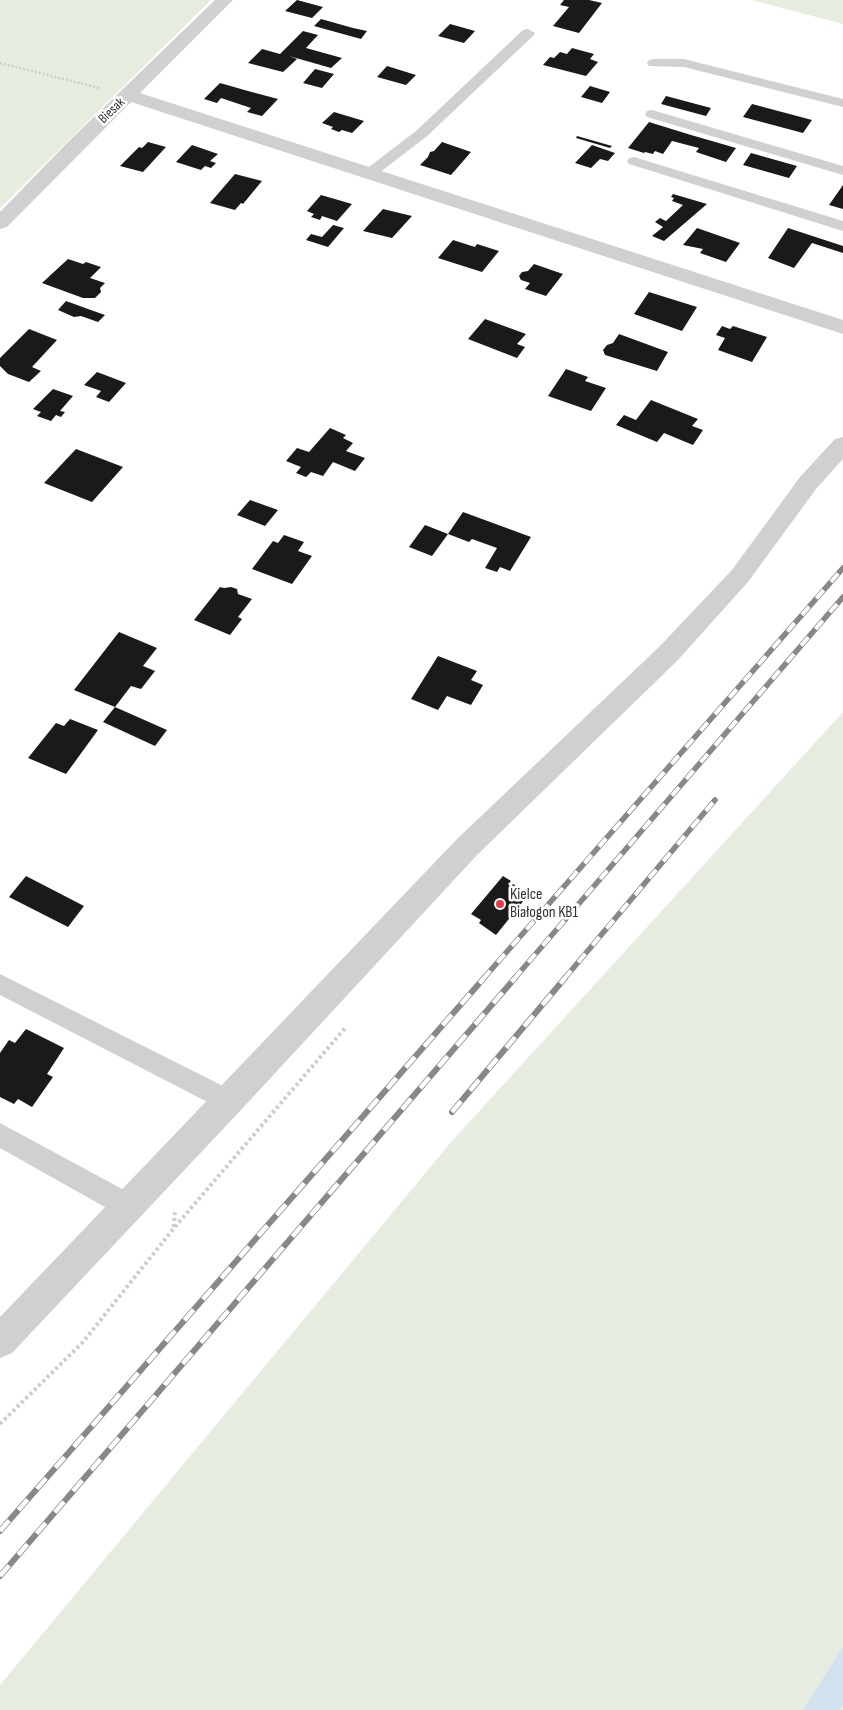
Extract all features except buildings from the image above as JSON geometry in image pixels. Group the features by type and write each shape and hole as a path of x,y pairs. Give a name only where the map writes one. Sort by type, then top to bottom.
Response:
{"street":[{"name":"Biesak","path":"0,223 225,0"},
{"path":"128,95 843,327"},
{"path":"0,1341 230,1101 467,847 668,654 740,576 808,484 843,445"}],"lane":[{"path":"370,173 428,128 528,33"},
{"path":"654,64 684,63 843,104"},
{"path":"652,114 843,170"},
{"path":"634,161 843,226"},
{"path":"0,984 230,1101"},
{"path":"0,1135 128,1206"}],"path":[{"path":"0,63 128,95"},
{"path":"0,1424 83,1342 174,1228 347,1026"}],"shaded area":[{"path":"0,0 211,0 0,208"},
{"path":"752,0 843,0 843,24"},
{"path":"843,712 843,1710 0,1710 0,1685 452,1141"}],"water":[{"path":"843,1647 843,1704 840,1710 803,1710"}],"railway":[{"path":"483,979 843,568"},
{"path":"514,979 843,597"},
{"path":"564,979 715,800"},
{"path":"0,1531 484,978"},
{"path":"0,1576 515,978"},
{"path":"452,1112 565,978"}],"place":[{"name":"Kielce Białogon KB1","path":"500,904"}]}
